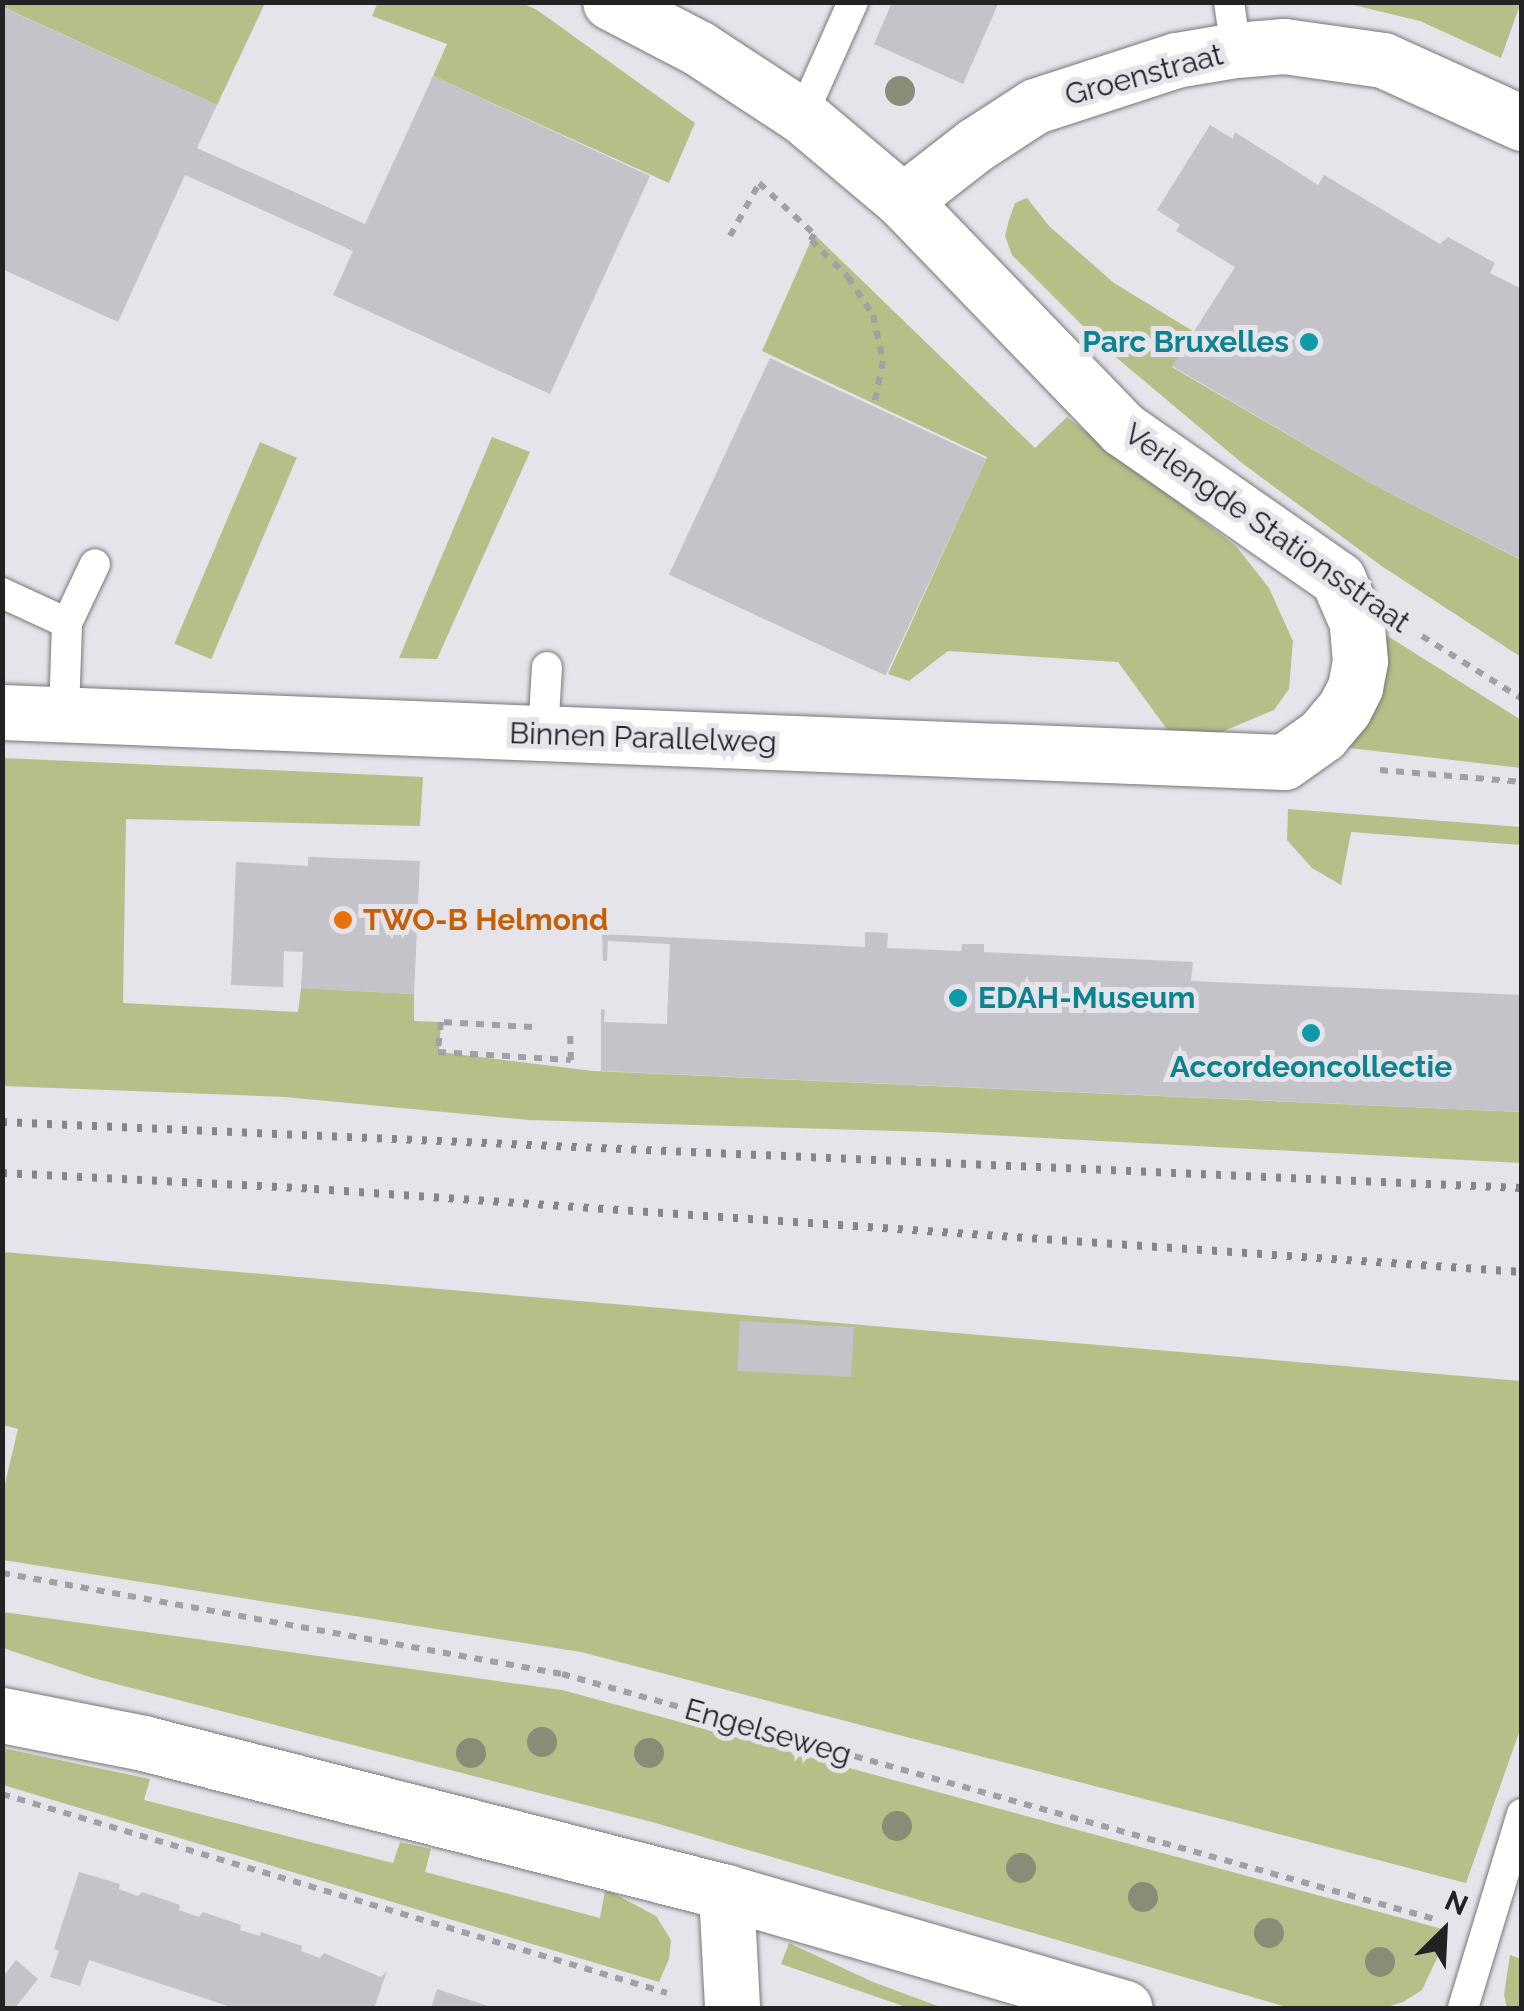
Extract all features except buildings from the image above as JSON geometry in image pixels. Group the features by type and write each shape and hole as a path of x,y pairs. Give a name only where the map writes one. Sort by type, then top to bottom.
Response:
{"street":[{"name":"Verlengde Stationsstraat","path":"610,2 698,48 802,116 903,201 1122,429 1338,580"},
{"name":"Groenstraat","path":"903,201 975,145 1035,106 1176,60 1232,26 1284,46 1383,60 1522,123"},
{"path":"1284,762 1322,735 1355,687 1360,661 1357,623 1338,580"},
{"name":"Binnen Parallelweg","path":"2,712 1284,762"},
{"path":"2,1682 143,1743"},
{"path":"2,1715 143,1743 726,1892 1124,2008"},
{"path":"706,2003 726,1892"}],"lane":[{"path":"802,116 853,2"},
{"path":"64,714 68,624 95,564"},
{"path":"2,593 68,624"},
{"path":"543,734 547,666"},
{"path":"1463,2008 1522,1814"}],"path":[{"path":"759,182 814,234 812,240 848,277 873,315 883,361 874,406"},
{"name":"Verlengde Stationsstraat","path":"1338,580 1522,698"},
{"path":"1284,762 1522,782"},
{"path":"532,1027 441,1022 438,1052 572,1060 570,1028"},
{"name":"Engelseweg","path":"2,1573 562,1674 1483,1932"},
{"path":"2,1794 706,2003"}],"green space":[{"path":"3,2 265,3 217,105 3,7"},
{"path":"378,2 520,2 537,10 695,123 669,183 433,76 447,44 372,16"},
{"path":"1521,2 1501,58 1420,21 1345,3"},
{"path":"1027,198 1049,226 1114,283 1196,333 1172,367 1372,484 1521,560 1521,657 1383,567 1242,463 1105,348 1012,255 1005,236 1009,220 1015,203"},
{"path":"814,234 1035,448 1067,417 1236,546 1269,588 1293,641 1289,689 1274,710 1219,733 1169,732 1118,662 948,651 909,681 888,674 987,457 762,351"},
{"path":"492,437 530,452 437,659 399,658"},
{"path":"260,442 297,458 211,659 174,644"},
{"path":"1386,635 1521,720 1521,768 1341,747 1385,665"},
{"path":"3,758 423,777 420,826 126,819 123,1003 298,1012 301,988 414,994 414,1021 441,1022 439,1052 593,1071 1521,1112 1521,1163 931,1132 529,1120 285,1097 3,1086"},
{"path":"1288,809 1521,827 1521,845 1351,832 1341,885 1312,868 1287,840"},
{"path":"3,1252 1521,1381 1521,1727 1466,1883 581,1652 3,1560 3,1492 18,1429 3,1425"},
{"path":"3,1612 562,1690 1446,1930 1442,1948 1422,1990 1403,2002 1384,2008 1290,2008 652,1822 93,1678 3,1648"},
{"path":"2,1748 150,1779 144,1800 393,1863 400,1842 431,1849 425,1872 600,1918 605,1891 615,1894 656,1916 671,1940 669,1959 659,1982 3,1785"},
{"path":"789,1943 873,1982 943,2008 909,2008 781,1964"},
{"path":"1510,1955 1521,1959 1521,2008 1507,2008 1504,1995"}],"railway":[{"path":"2,1122 1522,1188"},
{"path":"2,1173 314,1189 1522,1272"}],"place":[{"name":"Parc Bruxelles","path":"1309,342"},
{"name":"TWO-B Helmond","path":"343,920"},
{"name":"EDAH-Museum","path":"958,998"},
{"name":"Accordeoncollectie","path":"1311,1033"}]}
